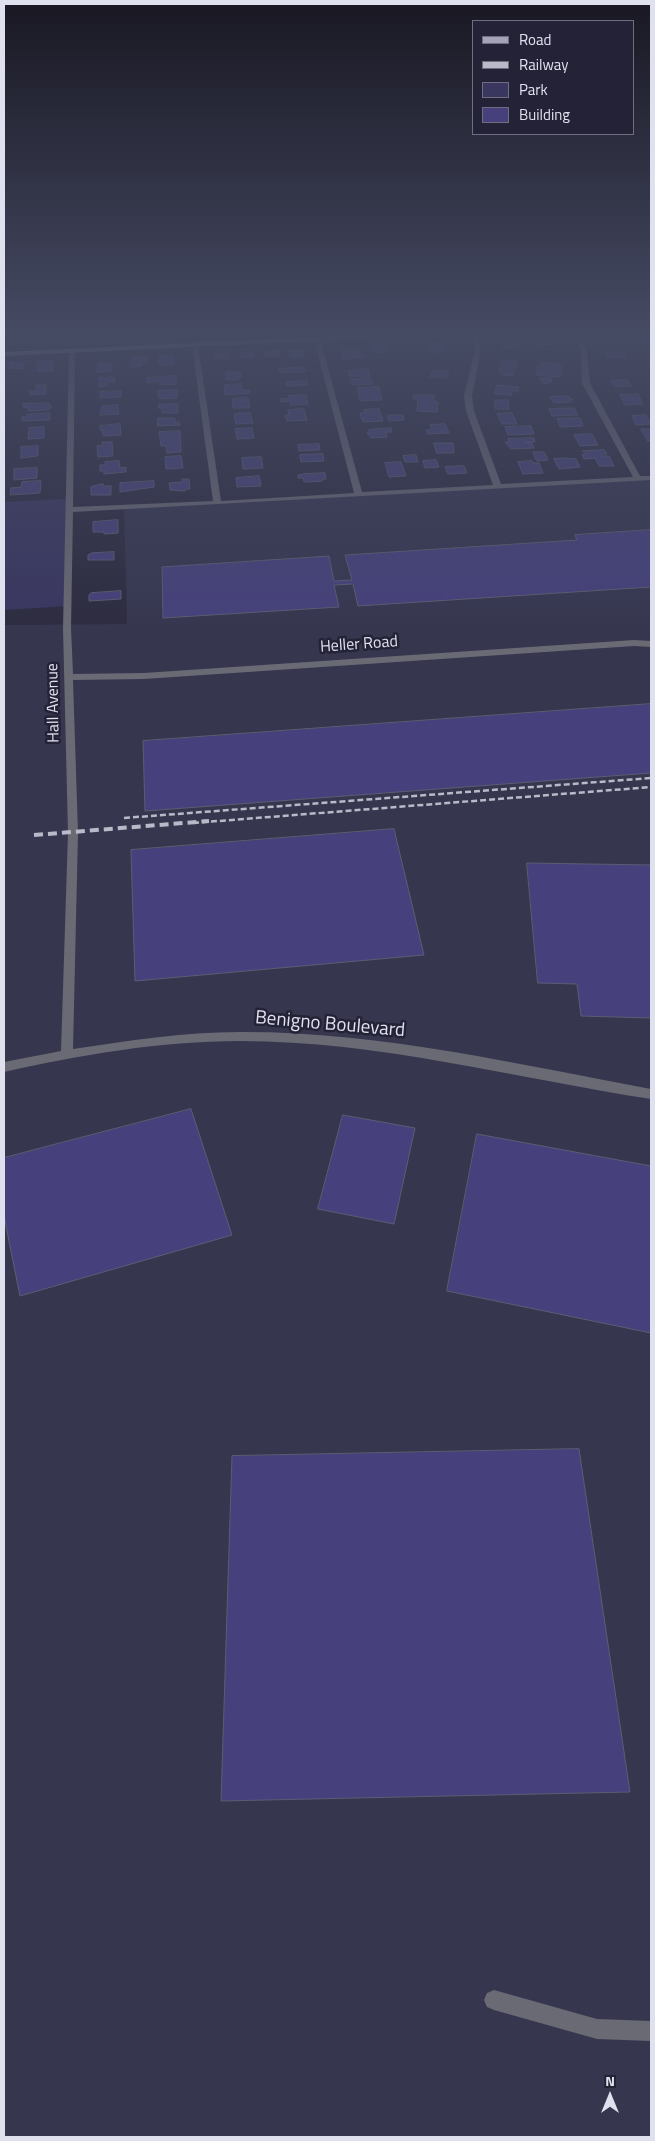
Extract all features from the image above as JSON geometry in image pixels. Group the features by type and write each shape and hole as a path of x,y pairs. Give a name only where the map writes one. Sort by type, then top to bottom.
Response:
{"street":[{"name":"Hall Avenue","path":"67,1054 72,833 68,677 70,434"},
{"path":"208,434 217,503"},
{"path":"342,434 358,494"},
{"path":"478,434 498,487"},
{"path":"614,434 638,479"},
{"path":"69,510 651,478"},
{"name":"Heller Road","path":"68,677 144,676 464,653 634,643 651,644"},
{"name":"Benigno Boulevard","path":"4,1067 67,1054 180,1038 257,1037 334,1042 420,1052 651,1094"},
{"path":"494,2000 597,2029 651,2031"}],"shaded area":[{"path":"651,478 651,2137 4,2137 4,625 127,624 124,508"}],"green space":[{"path":"67,499 68,606 4,610 4,502"}],"building":[{"path":"28,434 44,434 44,438 28,439"},
{"path":"103,434 121,435 103,436"},
{"path":"159,434 180,434 181,452 167,453 166,446 161,446"},
{"path":"236,434 253,434 254,438 237,439"},
{"path":"368,434 386,434 387,437 371,438"},
{"path":"592,434 598,445 580,446 574,435"},
{"path":"644,434 651,434 651,441 648,441"},
{"path":"534,438 535,442 525,442 532,443 534,448 511,449 505,442 509,442 508,439"},
{"path":"102,442 112,442 113,456 98,457 97,446 103,445"},
{"path":"434,443 453,443 454,453 437,453"},
{"path":"319,444 320,450 299,451 298,445"},
{"path":"38,446 38,456 21,458 21,447"},
{"path":"604,450 607,454 601,454 602,456 609,456 614,466 599,466 595,458 584,459 582,455 585,454 583,451"},
{"path":"533,452 544,452 548,460 537,461"},
{"path":"323,454 324,461 301,462 300,455"},
{"path":"416,455 418,462 405,462 403,456"},
{"path":"181,456 183,468 166,469 165,457"},
{"path":"261,457 263,468 243,469 242,458"},
{"path":"554,459 576,459 580,467 559,469"},
{"path":"436,460 439,467 425,468 423,461"},
{"path":"119,461 120,468 126,467 126,472 104,474 104,471 100,471 100,465 105,465 105,462"},
{"path":"532,461 533,463 539,463 543,473 523,474 518,462"},
{"path":"401,462 406,476 389,477 385,463"},
{"path":"464,466 467,473 448,474 445,467"},
{"path":"37,468 37,478 14,480 14,469"},
{"path":"325,473 326,479 322,479 322,481 304,482 303,478 298,478 298,475 302,474"},
{"path":"259,476 261,486 237,487 236,478"},
{"path":"182,479 189,479 190,489 185,489 185,491 170,490 169,483 182,482"},
{"path":"41,481 40,493 10,495 11,488 21,487 22,482"},
{"path":"154,481 154,487 120,492 120,483"},
{"path":"103,484 103,486 111,486 111,495 91,495 91,487"},
{"path":"118,520 118,533 104,534 104,532 93,532 93,522"},
{"path":"651,530 651,587 358,606 353,584 334,585 339,607 163,618 162,567 329,556 334,581 352,580 345,555 577,540 575,535"},
{"path":"114,552 114,560 88,560 88,555 92,553"},
{"path":"121,591 121,599 89,601 91,593"},
{"path":"651,704 651,773 145,811 143,741"},
{"path":"394,829 424,955 135,981 131,850"},
{"path":"527,863 651,865 651,1018 581,1016 577,984 538,983"},
{"path":"191,1109 232,1235 20,1296 4,1216 4,1158"},
{"path":"343,1115 415,1128 394,1224 318,1209"},
{"path":"477,1134 651,1166 651,1333 447,1291"},
{"path":"579,1449 630,1792 221,1801 232,1456"}],"railway":[{"path":"124,818 651,778"},
{"path":"193,823 651,787"},
{"path":"34,835 209,821"}]}
